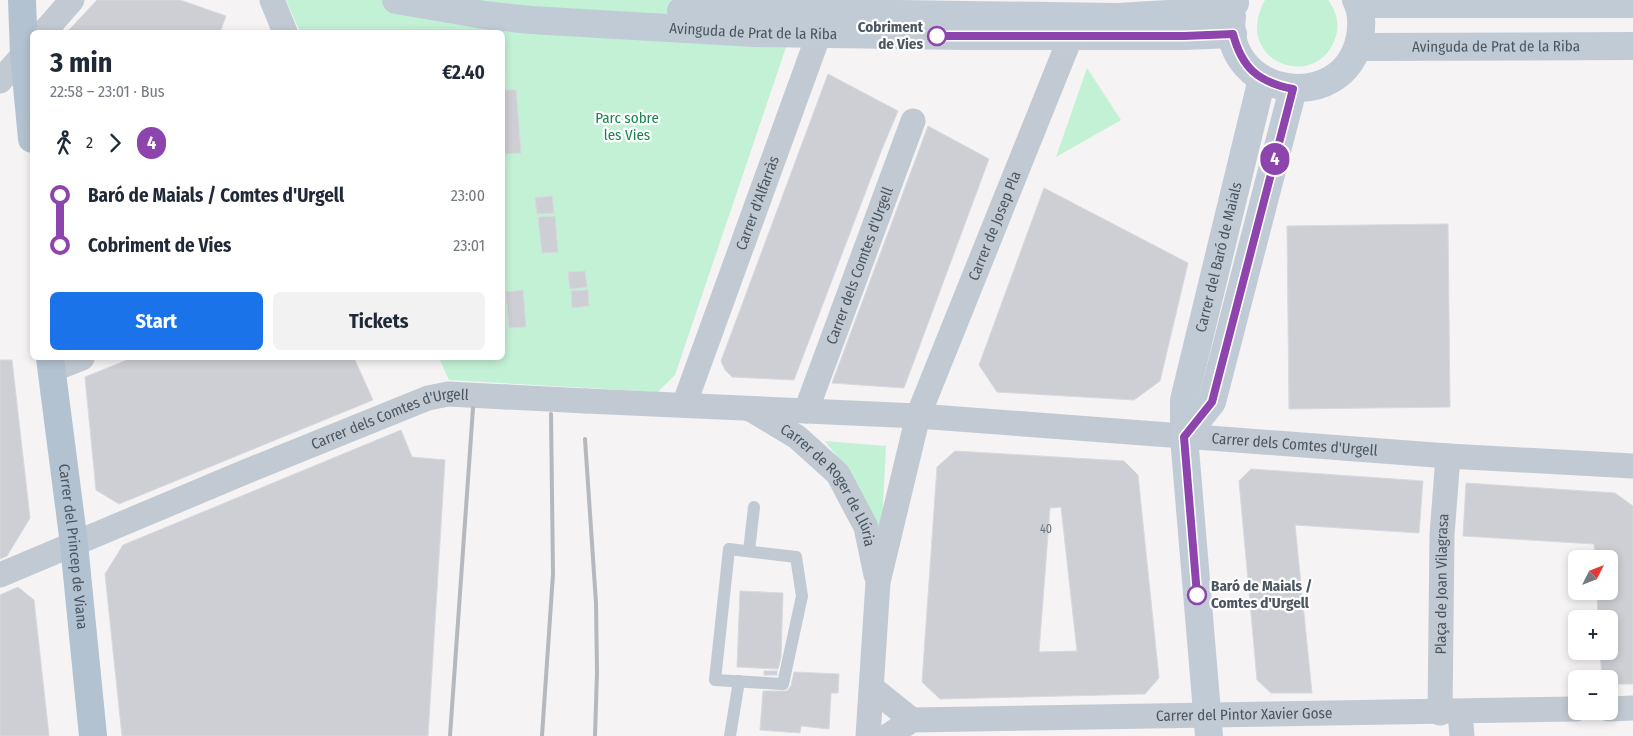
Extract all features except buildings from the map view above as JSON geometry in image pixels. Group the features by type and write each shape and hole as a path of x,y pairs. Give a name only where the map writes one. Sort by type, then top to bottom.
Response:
{"main road":[{"path":"22,0 28,49 30,94"},
{"name":"Avinguda de Prat de la Riba","path":"396,0 484,15 531,20 754,33 825,16 965,36 1184,36 1233,34"},
{"name":"Avinguda de Prat de la Riba","path":"501,0 681,11 825,16 1118,17 1217,11 1236,2"},
{"path":"1236,2 1232,19 1233,34 1238,52 1248,67 1262,79 1277,86 1293,89 1313,87 1332,79 1348,65 1358,47 1362,26 1357,2 1633,4"},
{"name":"Avinguda de Prat de la Riba","path":"1358,47 1633,46"},
{"name":"Carrer del Baró de Maials","path":"1208,726 1184,437 1184,400 1262,79"},
{"name":"Carrer del Baró de Maials","path":"1184,437 1212,402 1293,89"},
{"name":"Carrer del Princep de Viana","path":"50,364 74,544 92,736"}],"street":[{"path":"46,30 72,0"},
{"path":"272,0 284,30"},
{"name":"Carrer d'Alfarràs","path":"684,405 825,16"},
{"name":"Carrer de Josep Pla","path":"918,416 1071,36"},
{"path":"0,80 28,49"},
{"name":"Carrer dels Comtes d'Urgell","path":"806,411 913,121"},
{"path":"50,364 71,360"},
{"name":"Carrer dels Comtes d'Urgell","path":"0,575 245,472 428,398 448,394 918,416 1448,456 1633,466"},
{"name":"Carrer de Roger de Llúria","path":"750,409 797,437 838,474 866,527 878,582"},
{"name":"Carrer de Roger de Llúria","path":"868,736 878,582 918,416"},
{"name":"Plaça de Joan Vilagrasa","path":"1448,456 1442,535 1454,720"},
{"path":"872,688 912,720 888,736"},
{"path":"1618,709 1633,708"},
{"name":"Carrer del Pintor Xavier Gose","path":"912,720 942,728 1208,726 1454,720 1568,710"}],"lane":[{"path":"749,551 754,507"},
{"path":"729,548 796,557 802,596 784,684 739,681 714,680 729,548"},
{"path":"730,736 739,681"}],"green space":[{"name":"Parc sobre les Vies","path":"286,0 802,0 675,375 658,392 449,380 440,360 505,360 505,30 299,30"},
{"path":"1265,0 1328,0 1334,9 1337,29 1335,39 1325,55 1311,64 1295,66 1280,63 1267,53 1259,39 1257,21"},
{"path":"1087,68 1121,120 1056,157"},
{"path":"825,441 886,446 882,525 874,526 853,477"}],"railway":[{"path":"450,736 473,408"},
{"path":"542,736 553,574 551,414"},
{"path":"585,439 596,603 597,672 595,736"}],"bus line":[{"name":"4","path":"937,36 1184,36 1233,34 1238,52 1248,67 1262,79 1277,86 1293,89 1212,402 1184,437 1197,595"}],"place":[{"name":"Cobriment de Vies","path":"937,36"},
{"name":"Baró de Maials / Comtes d'Urgell","path":"1197,595"}]}
